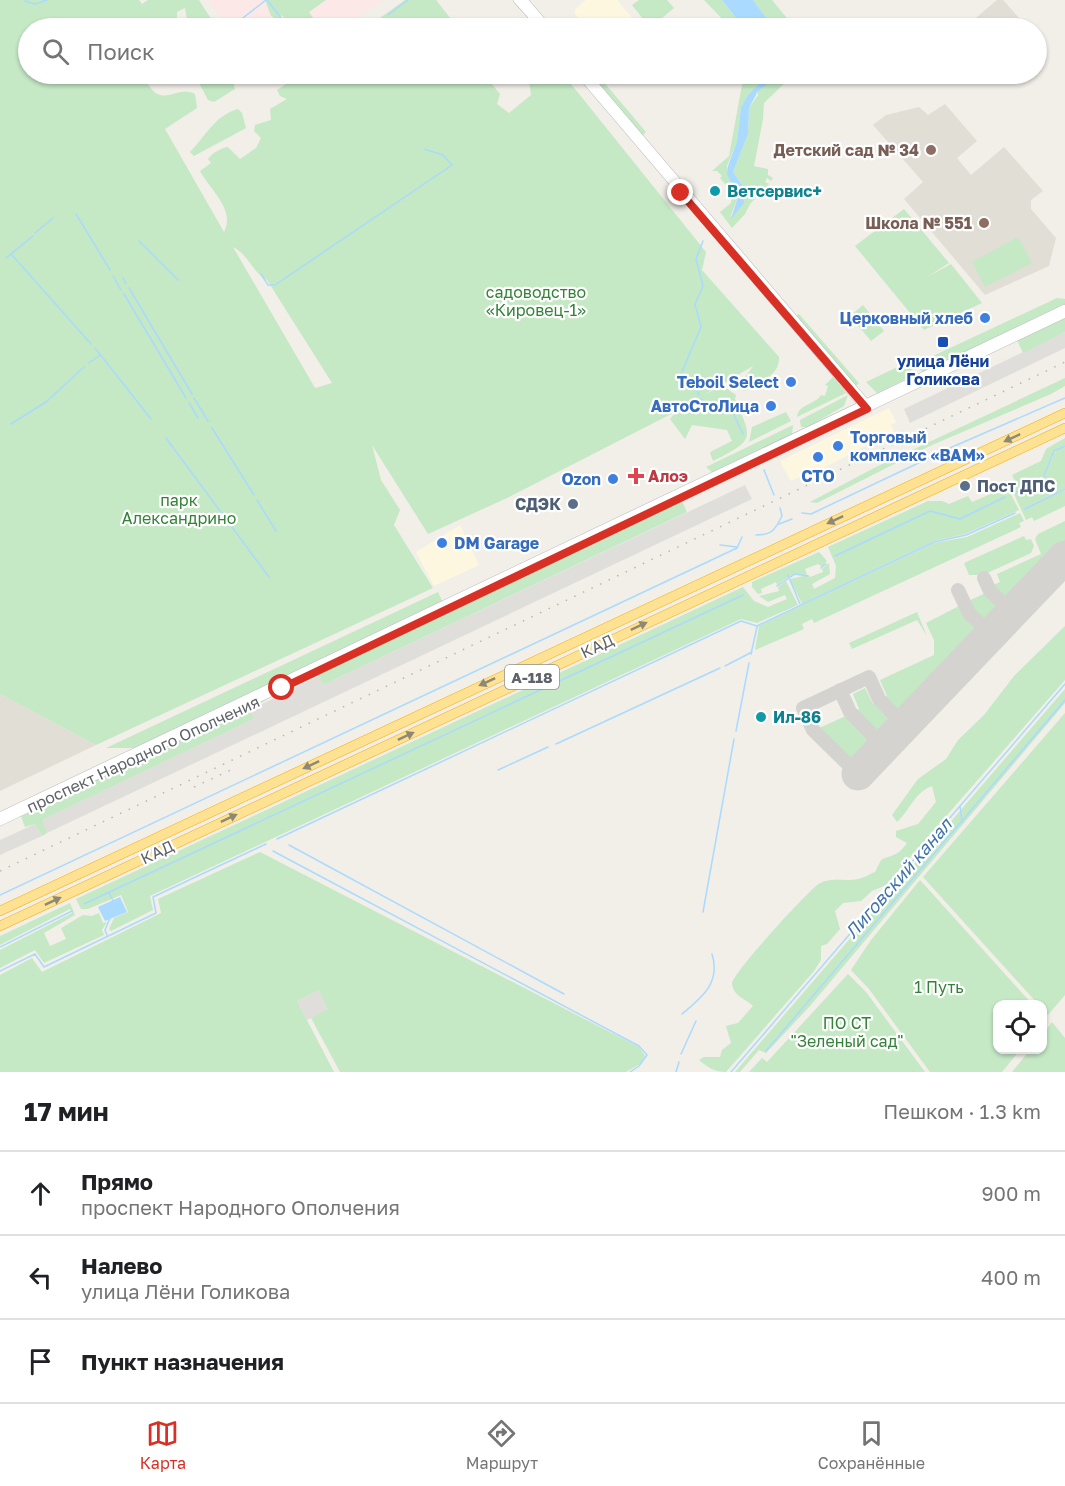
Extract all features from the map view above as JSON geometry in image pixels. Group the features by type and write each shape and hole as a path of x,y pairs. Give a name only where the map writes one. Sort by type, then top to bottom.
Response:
{"highway":[{"name":"КАД","path":"0,911 1065,413"},
{"name":"КАД","path":"0,927 1065,428"}],"main road":[{"path":"517,0 533,18"},
{"path":"524,0 539,18"},
{"path":"589,84 865,406"},
{"path":"594,84 865,406"},
{"name":"проспект Народного Ополчения","path":"0,822 1065,308"},
{"name":"проспект Народного Ополчения","path":"0,816 865,406 1065,314"}],"shaded area":[{"path":"208,0 383,0 357,18 222,18"},
{"path":"586,0 617,0 632,18 578,18 575,9"},
{"path":"997,0 1003,0 1019,18 976,18"},
{"name":"Школа № 551","path":"945,104 977,141 957,158 971,175 1004,147 1043,191 1031,200 1031,209 1056,238 1049,266 985,295 904,199 923,182 873,125 886,115 919,107 928,115"},
{"path":"1065,332 1065,348 910,423 904,409"},
{"name":"Торговый комплекс «ВАМ»","path":"889,408 896,422 891,425 894,431 822,469 820,467 791,481 780,461"},
{"path":"745,485 752,499 47,833 42,823 42,820 254,719 250,710 319,676 323,685"},
{"path":"460,525 479,565 434,586 416,552"},
{"path":"0,694 96,745 0,791"},
{"path":"35,824 42,836 0,855 0,840"},
{"path":"319,990 329,1009 307,1020 297,1001"}],"green space":[{"path":"0,0 139,0 142,4 148,0 199,0 211,18 187,18 185,8 177,12 177,18 18,18 18,84 148,84 159,95 182,92 195,94 197,108 165,129 224,232 227,216 224,208 200,171 211,163 208,159 222,148 228,147 240,159 256,148 261,138 254,131 255,125 271,120 270,109 287,99 280,96 277,90 286,84 492,84 500,94 497,104 509,113 531,95 529,84 571,84 706,252 702,270 779,357 773,373 747,390 743,391 742,382 753,366 705,394 723,386 736,395 735,399 747,430 743,442 737,448 713,461 710,453 732,441 727,430 692,425 685,439 670,419 677,411 507,498 428,534 372,445 381,480 400,510 394,525 433,588 96,745 0,694","holes":["233,247 267,280 332,383 315,388"]},
{"path":"265,0 326,0 309,12 313,18 284,18 282,15 280,18 274,18 271,16"},
{"path":"405,0 436,0 450,18 380,18"},
{"path":"639,0 667,0 674,8 662,18 642,18 632,5"},
{"path":"704,0 722,0 736,18 721,18"},
{"path":"753,0 772,0 787,18 766,18"},
{"path":"200,84 234,84 235,89 214,102 208,100"},
{"path":"599,84 605,84 646,132 643,135"},
{"path":"742,84 762,84 762,86 784,84 764,103 754,166 768,169 768,175 773,178 771,181 767,178 765,182 769,184 732,228 720,212 731,203 732,192 720,178 722,176 717,171 712,171 729,156","holes":["757,88 758,95 749,108 748,134 733,172 742,184 744,197 730,218 738,197 729,178 727,166 737,141 741,107 748,95"]},
{"path":"238,109 242,113 246,128 194,156 190,152 217,121"},
{"path":"904,209 949,263 927,277 951,264 982,303 924,330 855,246"},
{"path":"1018,237 1032,263 985,287 972,262"},
{"path":"1057,298 1065,299 1065,306 923,372 920,370 933,356"},
{"path":"863,305 884,331 871,341 850,316"},
{"path":"799,314 859,383 856,386 796,316"},
{"path":"1065,317 1065,332 1023,353 1017,340"},
{"path":"923,355 904,380 877,393 866,382"},
{"path":"833,377 846,393 797,417 800,409 821,395 825,396 828,386 825,385"},
{"path":"1065,378 1065,386 1051,394 932,445 817,503 810,502 876,467"},
{"path":"848,395 844,406 808,427 801,427 800,420"},
{"path":"786,412 791,421 749,442 752,427"},
{"path":"793,425 792,434 713,473 706,467"},
{"path":"1065,438 1065,445 1058,449 1065,446 1065,488 1025,508 1065,490 1065,506 1034,521 1032,517 1026,520 1010,485 1016,483 1012,475 1041,461 1046,449","holes":["1054,454 1043,479 1016,491 1043,476"]},
{"path":"1007,487 1019,510 965,534 934,541 802,604 790,579 808,575 810,577 823,572 822,569 829,563 830,574 812,584 814,589 835,578 836,566 828,547 928,501 942,501 949,504 968,496 972,502"},
{"path":"682,501 687,512 323,685 319,676 305,681"},
{"path":"1020,513 1024,521 1019,523 1021,527 814,623 812,619 802,624 804,629 755,650 759,626 934,543 967,537"},
{"path":"1065,521 1065,544 1011,601 1004,601 991,586 1000,582 997,574 1041,554 1035,539 1038,534"},
{"path":"1024,536 1026,540 1031,539 1034,546 1031,553 983,575 969,575 964,563"},
{"path":"819,552 827,561 822,567 818,564 805,569 807,575 791,576 777,585 776,582 761,589 762,593 758,594 752,587 752,582"},
{"path":"786,581 798,605 757,623 741,619 150,896 153,910 111,931 109,929 114,918 128,912 121,895 88,909 81,909 76,899 743,587 754,601 768,607 787,599 785,595 768,602 759,596 779,591 778,587"},
{"path":"438,592 443,603 140,748 106,748"},
{"path":"988,592 1001,604 1001,611 990,623 983,623 966,602"},
{"path":"961,605 966,615 979,628 979,634 903,713 898,714 883,699 887,696 880,680 934,655 934,640 926,623"},
{"path":"917,612 927,636 917,620 852,649 849,643"},
{"path":"1065,626 1065,680 886,885 872,891 861,901 843,903 835,911 840,929 827,944 821,946 821,960 814,971 726,1072 715,1070 702,1063 699,1060 704,1057 720,1057 722,1050 731,1043 726,1026 738,1023 753,1006 737,995 732,984 743,966 817,885 832,880 853,880 865,877 875,872 881,860 904,848 907,843 896,837 896,831 918,824 936,802 932,786 921,792 897,822 892,815 918,779 946,759 958,740 984,715 1014,676"},
{"path":"865,688 873,704 877,702 893,718 894,724 883,735 878,735 854,712 859,709 853,694"},
{"path":"1065,689 1065,703 810,1006 766,1053 759,1050 740,1072 735,1072"},
{"path":"272,696 250,710 254,719 42,820 47,833 42,836 35,824 25,827 21,816 62,800 61,796"},
{"path":"1065,713 1065,995 1048,1015 1047,1000 1034,1000 923,877"},
{"path":"848,715 873,740 873,745 857,763 850,763 817,729"},
{"path":"260,852 639,1047 645,1056 640,1064 626,1072 340,1072 311,1018 328,1009 319,990 297,1001 334,1072 0,1072 0,975 32,958 42,972 161,913 158,899"},
{"name":"1 Путь","path":"920,880 1028,1000 993,1000 993,1054 1017,1054 1002,1072 930,1072 869,989 851,970 871,940"},
{"path":"70,903 75,915 44,933 50,946 66,939 61,928 83,915 92,916 99,913 103,923 107,922 102,930 104,935 44,963 35,950 0,968 0,950 72,913 70,909 0,945 0,936"},
{"name":"ПО СТ \"Зеленый сад\"","path":"848,974 866,992 925,1072 749,1072 762,1058 767,1062"},
{"path":"1052,1022 1065,1038 1065,1072 1012,1072 1027,1054 1047,1054 1047,1029"}],"water":[{"path":"722,0 753,0 766,18 736,18"},
{"path":"759,84 767,84 758,91 749,108 748,134 733,172 743,186 744,203 731,219 738,197 727,174 728,166 737,141 741,107 748,95"},
{"path":"120,897 127,912 105,921 98,907"}],"waterway":[{"path":"25,1 35,4 47,0"},
{"path":"243,18 266,0"},
{"path":"267,0 281,18"},
{"path":"388,15 408,0"},
{"path":"261,274 268,285 275,285 452,165 443,155 424,149"},
{"path":"76,214 110,270"},
{"path":"35,233 53,218"},
{"path":"6,258 33,236"},
{"path":"139,241 158,260"},
{"path":"699,395 695,387 681,380 681,374 701,327 695,304 703,286 696,259 703,241"},
{"path":"12,255 91,344"},
{"path":"159,261 178,280"},
{"path":"113,276 121,290"},
{"path":"123,278 126,284"},
{"path":"129,288 192,394"},
{"path":"124,294 186,398"},
{"path":"95,348 151,419"},
{"path":"89,363 100,355"},
{"path":"11,424 46,402 84,367"},
{"path":"194,398 208,421"},
{"path":"802,513 811,514 950,448 1065,398"},
{"path":"701,399 710,411 733,413 743,434"},
{"path":"189,403 198,418"},
{"path":"212,428 254,495"},
{"path":"166,438 269,577"},
{"path":"1016,492 1043,478 1054,451 1065,446"},
{"path":"764,470 774,495"},
{"path":"1025,509 1065,489"},
{"path":"835,556 930,511 960,519 1005,497"},
{"path":"257,500 276,531"},
{"path":"756,535 769,533 775,528 782,516 780,508"},
{"path":"277,839 741,621 757,626 934,542 966,535 1015,513"},
{"path":"779,524 792,519"},
{"path":"0,895 737,548 742,537"},
{"path":"720,545 737,547"},
{"path":"821,568 826,564"},
{"path":"777,586 795,574 808,576"},
{"path":"788,575 800,604"},
{"path":"84,904 743,595"},
{"path":"751,654 757,627"},
{"path":"725,666 752,652"},
{"path":"736,731 749,663"},
{"path":"556,744 720,668"},
{"name":"Лиговский канал","path":"731,1072 1065,684"},
{"path":"766,1051 1065,700"},
{"path":"703,912 734,739"},
{"path":"498,770 548,747"},
{"path":"960,806 962,822"},
{"path":"0,971 35,954 44,967 156,913 153,897 266,844"},
{"path":"289,845 564,994"},
{"path":"273,851 639,1046 647,1055 639,1066 630,1072"},
{"path":"109,892 113,901"},
{"path":"0,947 72,911"},
{"path":"107,935 105,930 110,918"},
{"path":"682,1014 703,995 712,981 714,973 712,954"},
{"path":"681,1054 696,1021"},
{"path":"676,1072 679,1062"}],"taxiway":[{"path":"984,578 990,591 1012,612"},
{"path":"958,590 969,613 991,635"},
{"path":"858,774 813,730 803,708 869,677 879,699 904,725"},
{"path":"840,690 850,712 884,747"}],"runway":[{"path":"858,774 1065,557"}],"railway":[{"path":"0,871 1065,362"},
{"path":"194,787 235,768"}],"place":[{"name":"Детский сад № 34","path":"931,150"},
{"name":"Ветсервис+","path":"715,191"},
{"name":"Школа № 551","path":"984,223"},
{"name":"Церковный хлеб","path":"985,318"},
{"name":"улица Лёни Голикова","path":"943,342"},
{"name":"Teboil Select","path":"791,382"},
{"name":"АвтоСтоЛица","path":"771,406"},
{"name":"Торговый комплекс «ВАМ»","path":"838,446"},
{"name":"СТО","path":"818,457"},
{"name":"Алоэ","path":"636,476"},
{"name":"Ozon","path":"613,479"},
{"name":"Пост ДПС","path":"965,486"},
{"name":"СДЭК","path":"573,504"},
{"name":"DM Garage","path":"442,543"},
{"name":"Ил-86","path":"761,717"}],"route":[{"path":"282,688 867,409 861,405 681,193"}],"park label":[{"name":"садоводство «Кировец-1»","path":"536,301"},
{"name":"парк Александрино","path":"179,509"}]}
